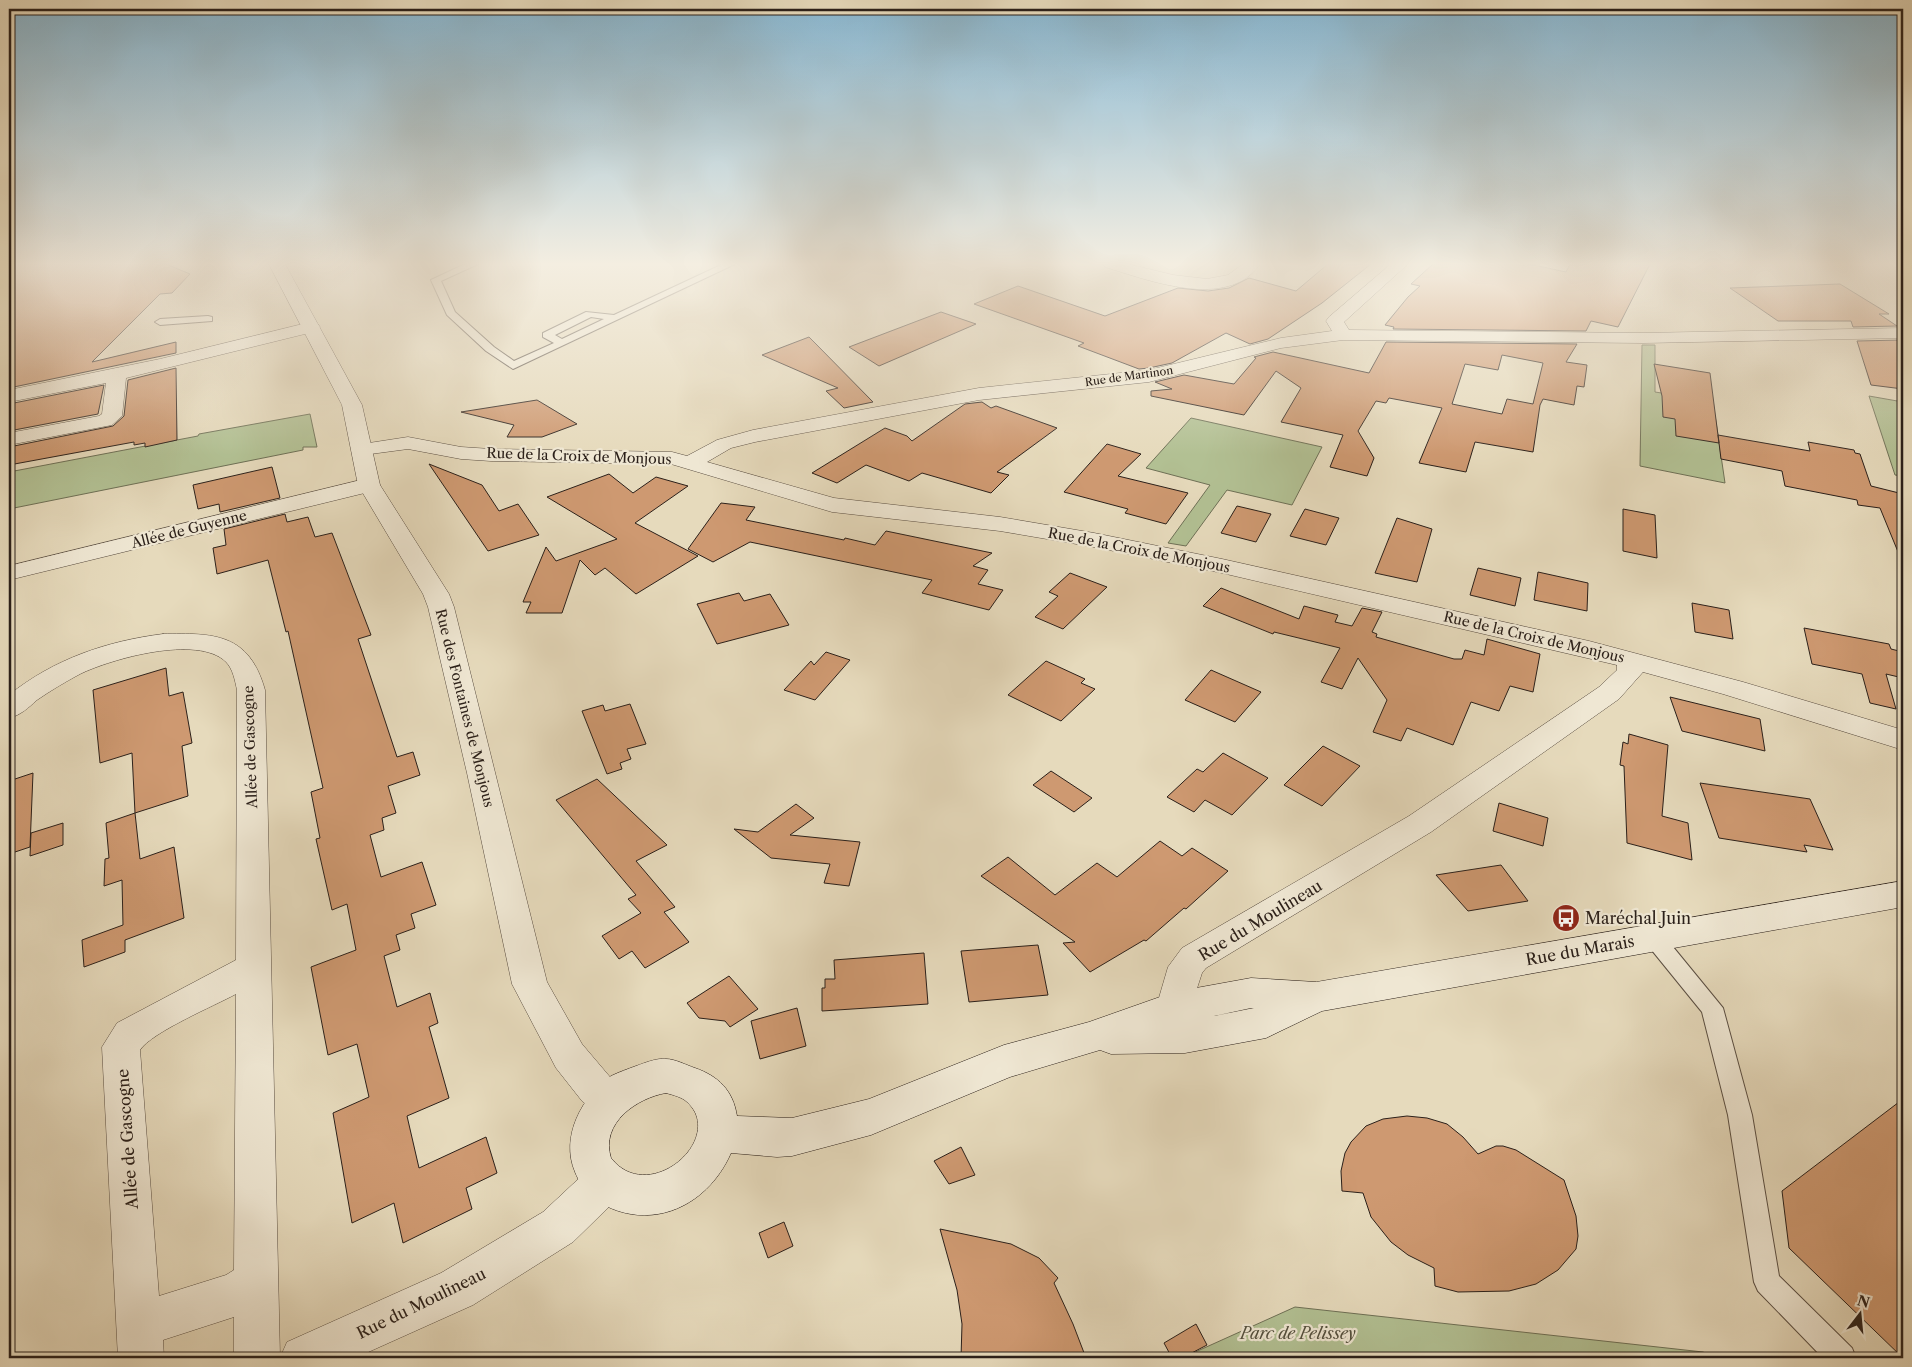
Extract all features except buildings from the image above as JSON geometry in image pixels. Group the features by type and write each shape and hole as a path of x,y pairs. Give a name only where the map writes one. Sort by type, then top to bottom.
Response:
{"street":[{"path":"9,396 117,376 225,349 268,336 307,328"},
{"name":"Rue des Fontaines de Monjous","path":"311,328 352,405 363,449 369,485 436,594 441,607 482,773 530,984 569,1056 596,1089 611,1100"},
{"path":"1339,328 1343,335"},
{"name":"Rue de Martinon","path":"691,462 724,444 763,434 979,394 1149,376 1281,343 1343,335 1644,338 1903,333"},
{"path":"9,439 105,421 112,416 117,376"},
{"name":"Rue de la Croix de Monjous","path":"363,449 408,443 491,455 649,456 691,462 802,498 832,505 1000,524 1094,540 1333,590 1631,660 1733,688 1903,740"},
{"name":"Allée de Guyenne","path":"9,573 369,485"},
{"name":"Allée de Gascogne","path":"9,709 41,684 66,670 109,652 137,645 168,642 204,643 234,655 247,673 251,690 257,1358"},
{"name":"Rue du Moulineau","path":"1174,1008 1186,967 1194,958 1420,824 1610,693 1630,672 1631,660"},
{"name":"Rue du Marais","path":"1174,1008 1251,993 1316,997 1903,894"},
{"name":"Allée de Gascogne","path":"253,968 149,1022 130,1034 121,1047 140,1342 237,1294 256,1281"},
{"name":"Rue du Marais","path":"1089,1038 1185,1037 1266,1022 1316,997"},
{"path":"719,1133 777,1138 792,1137 870,1117 1004,1062 1089,1038 1174,1008"},
{"path":"666,1076 685,1079 700,1087 712,1099 719,1115 719,1133 713,1152 701,1170 683,1184 662,1193 641,1196 620,1192 604,1183 594,1169 589,1152 590,1134 598,1115 611,1100 627,1088 646,1079 666,1076"},
{"name":"Rue du Moulineau","path":"303,1358 458,1289 542,1238 558,1226 604,1183"}],"lane":[{"path":"466,328 513,366 594,328"},
{"path":"562,328 547,335 562,343"},
{"path":"1653,937 1712,1008 1740,1114 1767,1282 1842,1358"}],"green space":[{"path":"1642,345 1655,345 1655,392 1674,395 1715,415 1725,483 1640,466"},
{"path":"1869,396 1903,402 1903,476 1895,475"},
{"path":"310,414 317,447 303,447 303,450 9,509 9,472"},
{"path":"1191,418 1322,447 1292,505 1227,490 1186,546 1168,543 1210,485 1146,468"},
{"name":"Parc de Pelissey","path":"1295,1307 1703,1352 1719,1358 1182,1358"}],"place":[{"name":"Maréchal Juin","path":"1566,918"}]}
